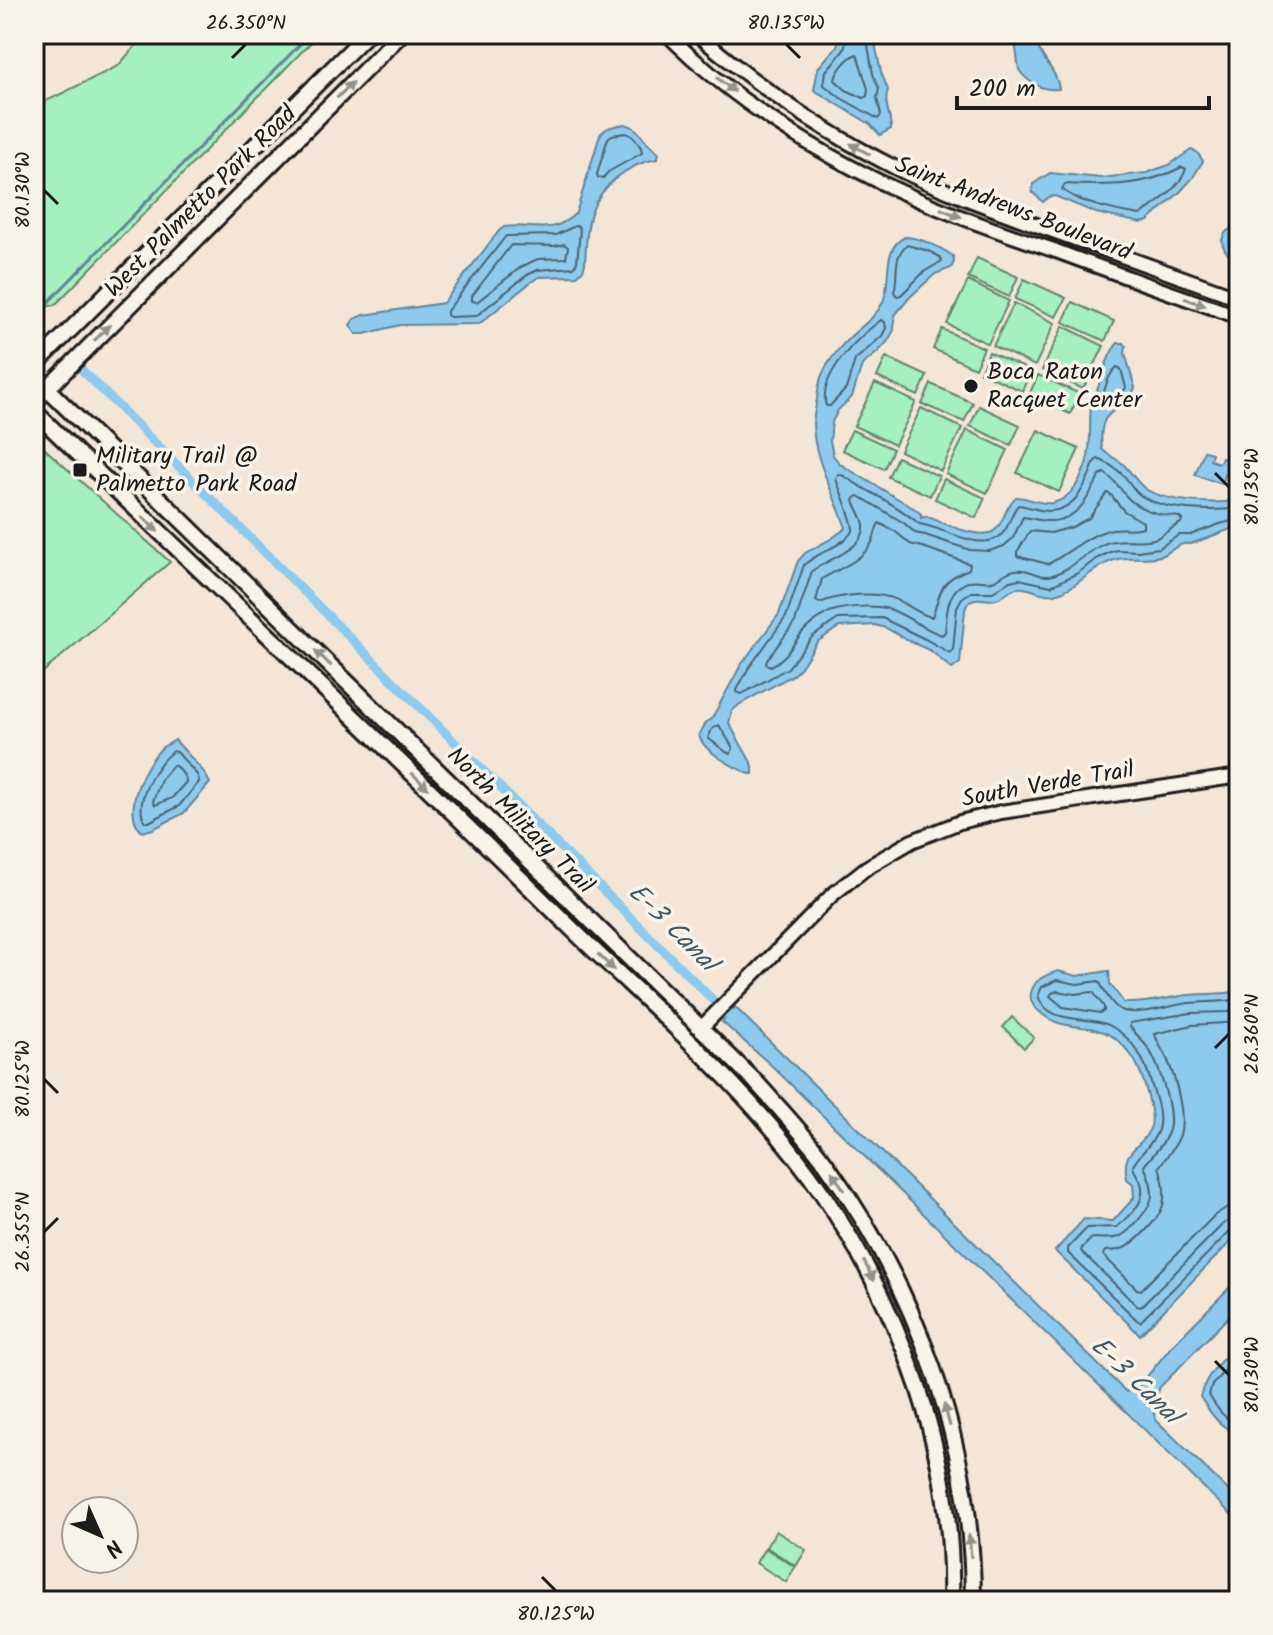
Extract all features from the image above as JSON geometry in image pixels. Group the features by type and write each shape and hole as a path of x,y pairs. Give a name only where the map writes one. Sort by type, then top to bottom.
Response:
{"main road":[{"name":"West Palmetto Park Road","path":"34,366 367,34"},
{"name":"West Palmetto Park Road","path":"34,402 401,34"},
{"path":"274,127 291,144"},
{"name":"North Military Trail","path":"34,376 563,894 705,1025 824,1162 854,1205 903,1291 937,1379 964,1491 973,1601"},
{"name":"North Military Trail","path":"34,411 707,1060 763,1118 815,1184 864,1261 906,1354 939,1461 951,1601"},
{"path":"534,891 563,894"}],"street":[{"name":"Saint Andrews Boulevard","path":"667,34 708,71 775,121 884,184 961,217 1239,317"},
{"name":"Saint Andrews Boulevard","path":"697,34 789,106 898,169 975,202 1239,298"},
{"name":"South Verde Trail","path":"705,1025 846,883 889,854 935,831 1001,812 1239,776"}],"green space":[{"path":"146,34 319,34 55,305 38,308 34,304 34,107 118,66"},
{"path":"977,258 1018,277 1009,297 968,278"},
{"path":"1024,279 1066,298 1056,317 1015,299"},
{"path":"968,281 1009,301 988,344 947,324"},
{"path":"1072,302 1114,321 1105,341 1063,322"},
{"path":"1014,303 1055,323 1035,366 993,346"},
{"path":"1063,326 1104,346 1083,389 1042,370"},
{"path":"942,329 984,348 975,368 933,349"},
{"path":"989,352 1031,371 1022,391 980,372"},
{"path":"886,357 927,376 918,396 877,377"},
{"path":"1038,375 1080,394 1070,414 1029,395"},
{"path":"875,383 916,402 895,445 854,426"},
{"path":"931,384 973,403 964,422 922,404"},
{"path":"979,406 1020,425 1011,445 970,426"},
{"path":"921,408 962,428 941,471 900,451"},
{"path":"852,430 893,449 884,469 842,450"},
{"path":"967,430 1008,450 987,493 946,474"},
{"path":"1038,430 1079,449 1059,492 1017,473"},
{"path":"34,447 44,448 170,562 34,680"},
{"path":"897,457 939,476 930,496 888,477"},
{"path":"944,479 985,498 976,518 935,499"},
{"path":"1012,1017 1034,1038 1024,1048 1003,1027"},
{"path":"776,1531 806,1550 796,1566 766,1547"},
{"path":"765,1548 795,1567 786,1582 756,1563"}],"water":[{"path":"841,34 873,34 888,90 886,100 891,124 891,129 880,135 870,124 814,90 818,68 837,46"},
{"path":"1014,34 1042,34 1037,43 1059,89 1042,87 1023,75 1019,70"},
{"path":"625,124 637,130 659,154 657,159 617,177 601,193 591,213 585,264 577,276 539,277 479,324 400,325 356,334 350,325 354,319 364,315 443,303 504,227 550,227 576,213 600,135 608,128"},
{"path":"1191,150 1197,152 1203,161 1192,179 1148,221 1141,223 1096,213 1055,196 1043,202 1032,192 1033,184 1050,173 1101,178 1146,173 1169,165"},
{"path":"1239,224 1238,261 1227,253 1222,241 1226,232"},
{"path":"905,237 936,246 953,256 954,262 951,268 935,274 910,297 895,315 894,330 888,341 862,365 852,397 838,410 832,422 830,441 833,455 840,464 915,509 921,518 926,516 971,532 989,533 998,527 1016,497 1052,503 1065,498 1075,487 1089,454 1092,403 1112,351 1118,343 1124,343 1135,388 1103,424 1102,449 1122,463 1143,487 1156,494 1192,501 1239,500 1239,526 1191,544 1179,545 1157,557 1114,560 1055,594 1018,588 996,599 970,601 965,610 960,663 952,669 931,651 886,628 875,625 839,627 817,642 793,675 732,711 729,723 753,766 753,774 750,774 712,753 699,735 707,721 711,720 741,665 779,614 798,561 805,553 846,528 814,436 818,387 836,353 882,304 892,249"},
{"path":"1204,451 1212,453 1210,460 1219,463 1222,458 1230,461 1222,484 1195,475"},
{"path":"175,740 210,783 184,813 142,832 134,813 138,788 156,754"},
{"path":"1058,971 1077,976 1109,971 1110,984 1124,1003 1239,991 1239,1233 1140,1335 1055,1251 1084,1219 1113,1221 1134,1198 1133,1184 1127,1179 1127,1161 1129,1154 1147,1134 1152,1120 1141,1074 1121,1043 1102,1031 1058,1023 1033,1004 1031,996 1035,984"},
{"path":"735,1007 1126,1392 1141,1384 1171,1347 1239,1278 1239,1306 1160,1387 1153,1408 1155,1419 1239,1501 1239,1522 771,1065 722,1022"},
{"path":"1239,1343 1239,1431 1221,1424 1200,1397 1210,1374"}],"waterway":[{"path":"34,317 310,34"},
{"name":"E-3 Canal","path":"34,323 42,331"},
{"name":"E-3 Canal","path":"80,368 734,1021"}],"place":[{"name":"Boca Raton Racquet Center","path":"971,386"},
{"name":"Military Trail @ Palmetto Park Road","path":"80,470"}]}
